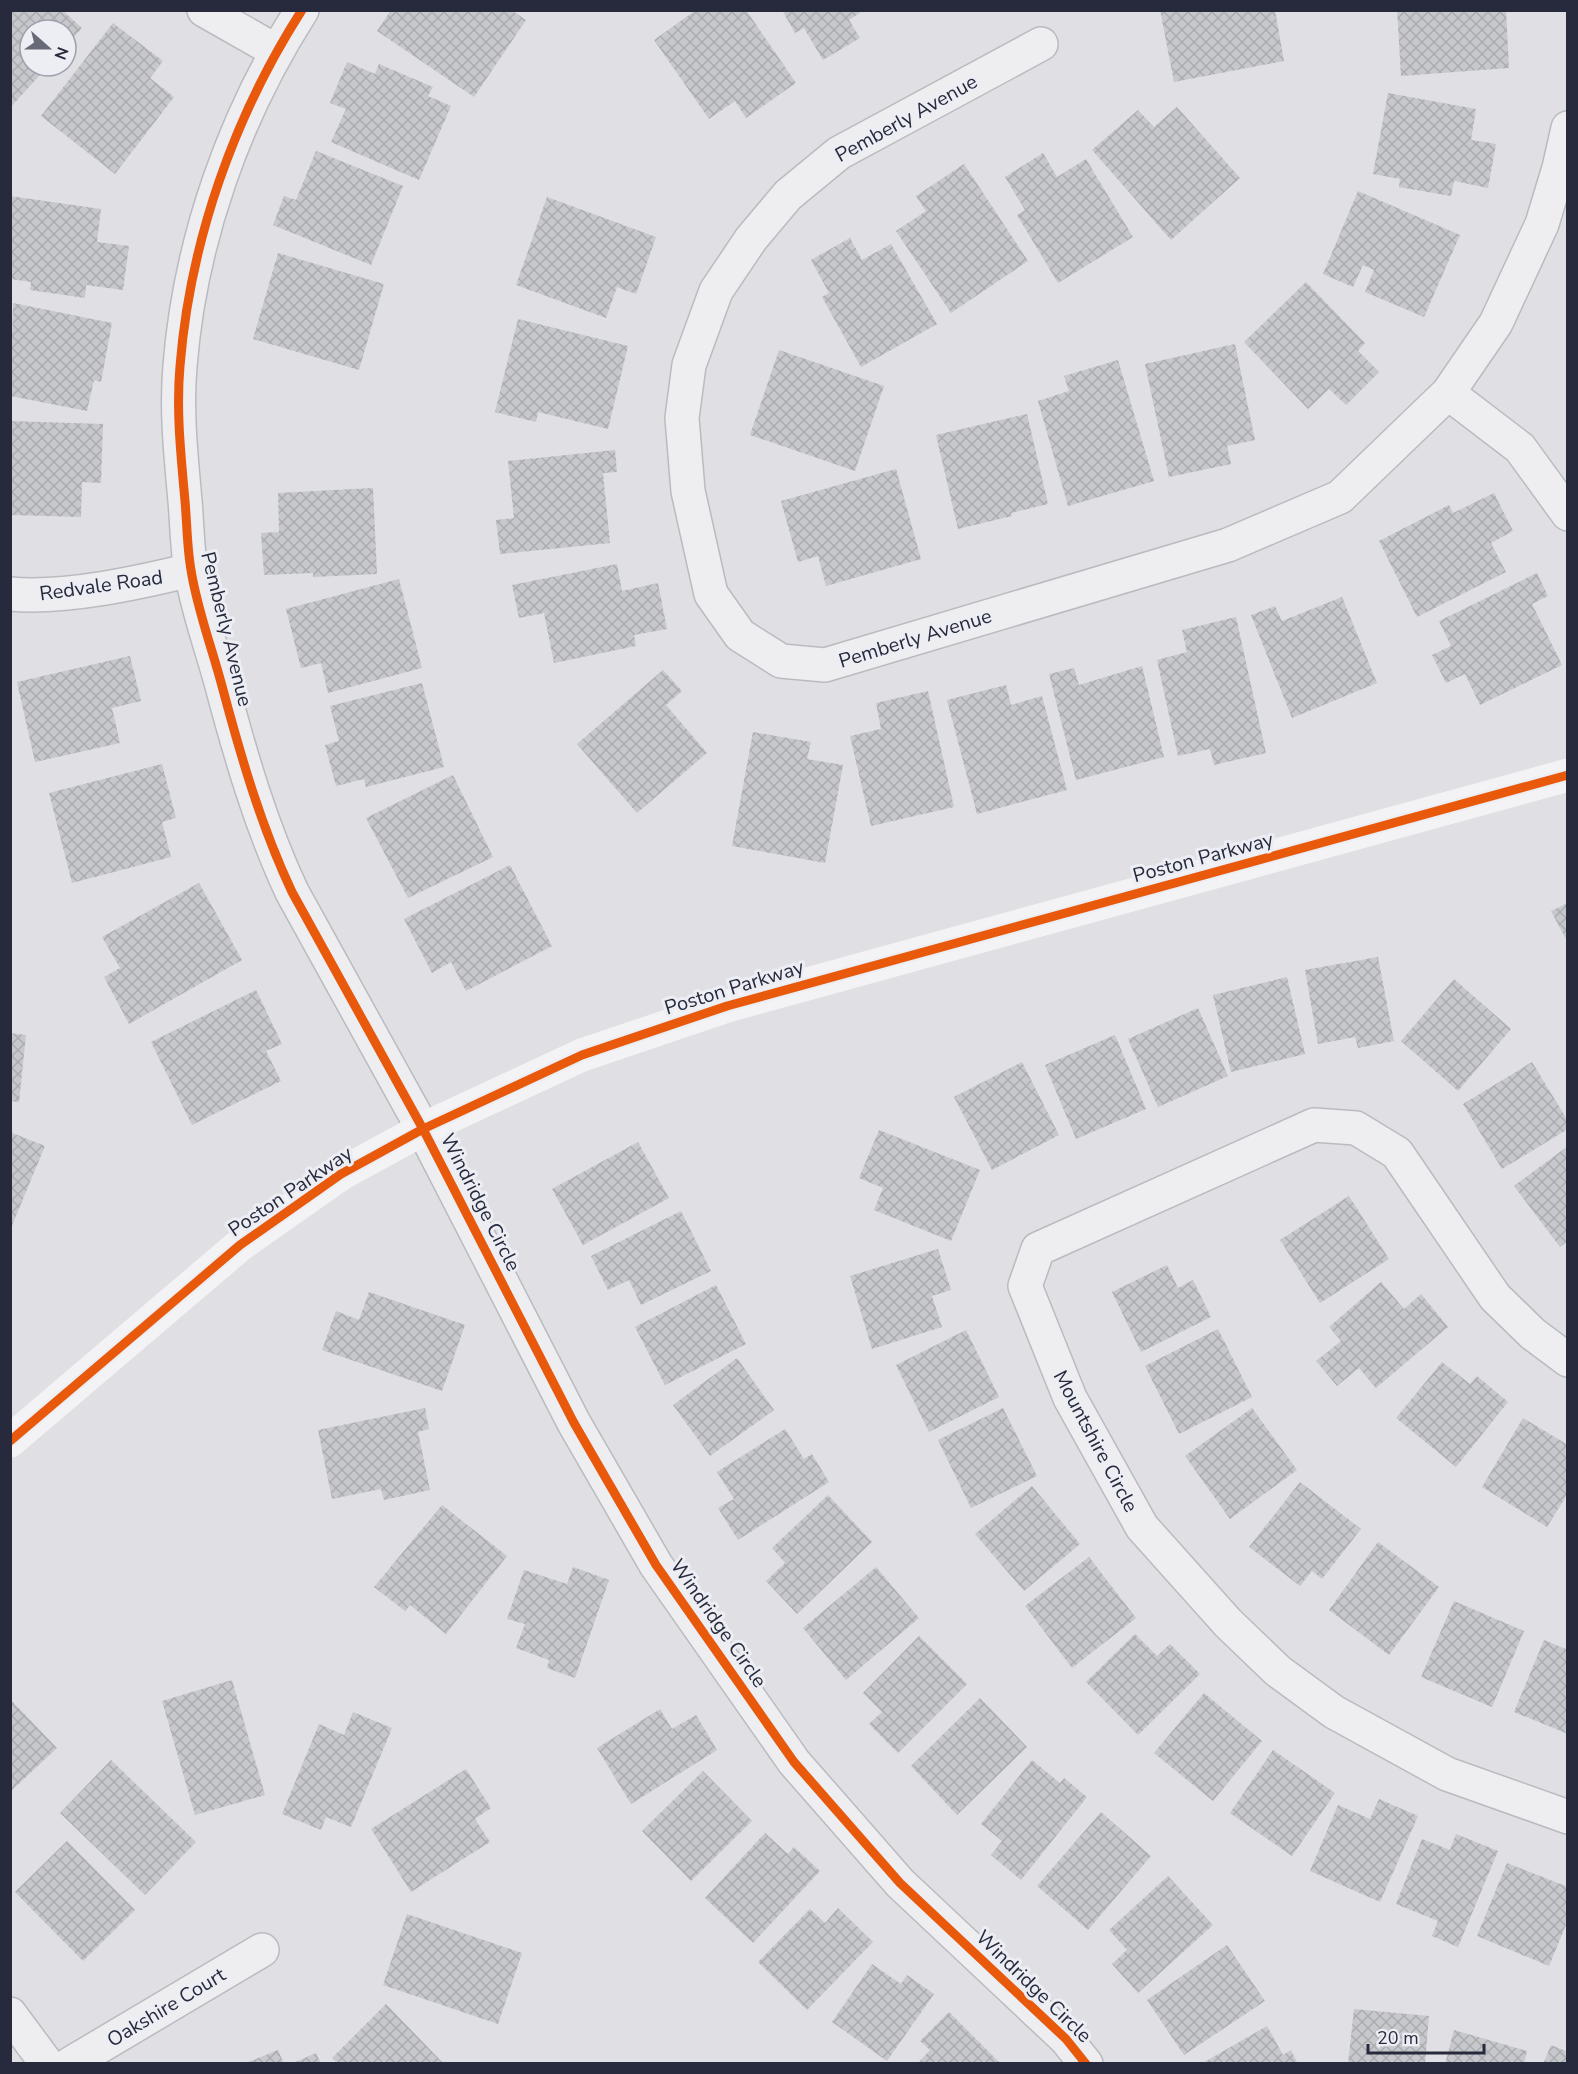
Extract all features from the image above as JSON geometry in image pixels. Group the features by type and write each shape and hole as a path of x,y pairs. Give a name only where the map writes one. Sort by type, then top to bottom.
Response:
{"street":[{"path":"204,10 276,51"},
{"name":"Pemberly Avenue","path":"302,10 276,51 255,91 211,203 188,306 180,367 179,436 191,570 243,765 274,853 292,892 423,1129"},
{"name":"Pemberly Avenue","path":"1041,44 838,153 788,195 751,238 716,291 689,365 682,418 688,491 711,594 740,635 781,661 825,665 1228,545 1341,497 1448,393 1496,323 1542,224 1560,168 1568,128"},
{"path":"1448,393 1520,448 1568,514"},
{"name":"Redvale Road","path":"10,594 31,596 139,583 191,570"},
{"name":"Poston Parkway","path":"10,1441 240,1245 341,1174 423,1129 582,1055 727,1006 1568,775"},
{"name":"Mountshire Circle","path":"1568,1360 1533,1334 1495,1297 1397,1153 1356,1128 1314,1125 1038,1249 1025,1286 1070,1398 1142,1527 1227,1623 1278,1671 1334,1712 1448,1774 1568,1817"},
{"name":"Windridge Circle","path":"423,1129 574,1423 656,1565 781,1743 900,1883 1066,2039 1086,2064"},
{"name":"Oakshire Court","path":"70,2064 261,1950"},
{"path":"10,2014 46,2064"}],"building":[{"path":"10,10 62,10 71,18 18,18 18,78 37,78 10,108"},
{"path":"391,10 511,10 526,20 474,97 377,31"},
{"path":"696,10 746,10 796,83 746,118 735,101 709,119 654,40"},
{"path":"782,10 864,10 849,20 860,38 823,60 804,28 795,33"},
{"path":"1160,10 1275,10 1284,61 1174,82"},
{"path":"1397,10 1506,10 1509,68 1401,76"},
{"path":"113,23 163,61 150,78 174,97 115,174 41,116 70,78 78,78 78,68"},
{"path":"347,62 375,74 379,64 433,87 428,96 451,106 419,180 331,142 346,109 330,103"},
{"path":"1388,93 1476,109 1471,140 1496,144 1488,188 1454,181 1451,196 1399,187 1400,179 1373,174"},
{"path":"1177,107 1240,178 1171,240 1092,150 1138,110 1154,127"},
{"path":"316,151 403,186 371,265 273,225 284,196 296,200"},
{"path":"1043,153 1057,177 1086,159 1133,237 1058,283 1017,215 1025,210 1005,177"},
{"path":"964,164 1028,261 951,313 896,231 926,211 916,196"},
{"path":"1358,191 1460,235 1424,317 1365,292 1374,270 1363,265 1353,287 1323,274"},
{"path":"10,196 101,209 97,242 129,246 123,290 86,285 85,298 30,290 31,282 10,279"},
{"path":"547,197 656,237 636,294 617,287 606,318 516,285"},
{"path":"850,238 862,260 891,244 937,324 861,367 822,297 829,293 811,260"},
{"path":"278,253 384,284 359,370 253,339"},
{"path":"1306,282 1365,343 1358,351 1379,372 1346,405 1329,389 1308,409 1244,342"},
{"path":"13,303 112,323 101,382 94,380 87,411 10,396"},
{"path":"518,319 628,346 608,429 538,412 536,422 495,412"},
{"path":"1235,344 1255,440 1227,446 1231,464 1169,477 1145,364"},
{"path":"779,350 884,386 855,471 750,435"},
{"path":"1118,360 1154,481 1068,506 1038,401 1069,391 1064,376"},
{"path":"1027,414 1048,504 1011,513 1012,516 958,529 936,435"},
{"path":"10,421 103,424 101,483 82,482 81,517 10,515"},
{"path":"615,450 617,472 603,473 610,543 500,554 496,520 514,518 508,461"},
{"path":"896,469 921,559 826,586 818,556 798,562 781,501"},
{"path":"373,488 377,574 313,577 313,573 264,575 261,533 279,532 278,493"},
{"path":"1494,493 1513,531 1491,543 1506,572 1417,617 1379,541 1449,505 1453,513"},
{"path":"617,564 622,591 658,583 667,629 634,635 636,646 554,663 544,613 519,618 512,585"},
{"path":"1537,573 1548,596 1532,604 1562,665 1480,705 1465,674 1446,683 1432,655 1451,646 1439,621"},
{"path":"399,579 422,668 328,693 321,663 301,668 286,609"},
{"path":"1342,597 1377,683 1292,718 1251,615 1275,606 1282,621"},
{"path":"1236,617 1266,753 1214,765 1210,749 1178,756 1157,660 1187,652 1182,630"},
{"path":"130,656 141,701 112,708 120,743 35,762 17,682"},
{"path":"1142,666 1164,757 1076,780 1049,674 1074,668 1079,685"},
{"path":"663,670 682,691 666,705 707,753 637,813 577,744"},
{"path":"422,683 444,767 366,787 364,779 336,786 325,745 339,741 330,706"},
{"path":"1006,685 1011,705 1042,696 1067,790 977,814 947,700"},
{"path":"928,691 954,807 871,826 850,736 881,729 876,703"},
{"path":"753,732 811,742 807,759 843,765 825,863 732,846"},
{"path":"162,764 176,818 162,822 171,857 72,883 49,793"},
{"path":"453,775 493,857 408,898 366,818"},
{"path":"510,865 552,946 466,991 451,962 432,973 404,919"},
{"path":"199,883 242,960 129,1024 104,977 120,968 102,937"},
{"path":"1568,903 1568,943 1551,911"},
{"path":"1378,957 1394,1041 1358,1048 1355,1037 1318,1044 1305,970"},
{"path":"1287,977 1305,1054 1231,1072 1213,995"},
{"path":"1454,979 1511,1029 1458,1091 1401,1041"},
{"path":"256,990 282,1044 266,1051 281,1081 192,1125 151,1042"},
{"path":"1198,1008 1228,1076 1158,1107 1128,1039"},
{"path":"10,1033 26,1035 19,1102 10,1101"},
{"path":"1115,1035 1146,1109 1076,1139 1045,1065"},
{"path":"1022,1062 1059,1135 992,1170 954,1097"},
{"path":"1532,1062 1568,1121 1568,1129 1502,1169 1463,1104"},
{"path":"879,1130 980,1170 951,1241 874,1210 883,1188 859,1178"},
{"path":"10,1132 45,1146 11,1228 10,1228"},
{"path":"638,1142 669,1198 583,1245 552,1189"},
{"path":"1568,1146 1568,1241 1560,1247 1514,1186"},
{"path":"1349,1196 1389,1259 1320,1303 1280,1240"},
{"path":"681,1211 711,1271 641,1305 629,1280 608,1290 591,1256"},
{"path":"938,1249 951,1290 932,1296 942,1327 872,1349 850,1276"},
{"path":"1167,1265 1178,1288 1193,1280 1211,1317 1141,1352 1112,1292"},
{"path":"1381,1282 1404,1309 1421,1294 1448,1327 1376,1388 1359,1368 1337,1386 1316,1361 1341,1341 1329,1327"},
{"path":"716,1285 746,1344 665,1385 635,1327"},
{"path":"369,1292 465,1325 442,1391 322,1350 336,1311 359,1320"},
{"path":"1218,1329 1252,1397 1179,1434 1145,1366"},
{"path":"966,1330 999,1397 929,1432 896,1365"},
{"path":"737,1358 774,1410 710,1456 673,1405"},
{"path":"1442,1362 1470,1384 1477,1376 1508,1402 1456,1467 1396,1418"},
{"path":"425,1408 429,1429 418,1432 430,1490 384,1500 381,1489 332,1499 318,1430"},
{"path":"1003,1408 1037,1476 971,1508 938,1440"},
{"path":"1252,1408 1297,1470 1230,1519 1185,1456"},
{"path":"1523,1418 1568,1445 1568,1493 1547,1527 1482,1487"},
{"path":"785,1429 804,1459 812,1454 829,1482 738,1540 718,1508 734,1499 717,1472"},
{"path":"1300,1482 1361,1529 1322,1579 1312,1571 1300,1586 1249,1547"},
{"path":"1032,1486 1080,1544 1024,1591 975,1534"},
{"path":"828,1495 872,1542 797,1614 766,1581 785,1563 772,1548"},
{"path":"442,1505 507,1556 446,1634 410,1605 405,1611 374,1587"},
{"path":"1378,1542 1439,1587 1389,1655 1329,1610"},
{"path":"1089,1557 1136,1618 1072,1668 1025,1606"},
{"path":"573,1567 609,1580 575,1678 547,1668 549,1660 516,1648 525,1624 507,1619 524,1570 567,1584"},
{"path":"876,1567 919,1618 846,1680 803,1628"},
{"path":"1454,1601 1524,1631 1492,1707 1421,1677"},
{"path":"1135,1634 1157,1656 1170,1644 1200,1674 1138,1735 1086,1682"},
{"path":"919,1636 967,1684 898,1753 869,1724 882,1712 863,1693"},
{"path":"1544,1640 1568,1650 1568,1734 1514,1712"},
{"path":"232,1680 265,1795 195,1815 162,1701"},
{"path":"1204,1693 1262,1741 1213,1801 1154,1753"},
{"path":"980,1698 1027,1747 957,1815 911,1766"},
{"path":"10,1699 57,1748 10,1792"},
{"path":"660,1709 672,1729 696,1715 717,1750 631,1804 597,1748"},
{"path":"353,1712 392,1728 351,1827 326,1817 321,1830 282,1814 319,1724 344,1735"},
{"path":"1273,1750 1335,1793 1292,1856 1230,1813"},
{"path":"111,1760 196,1842 145,1895 60,1813"},
{"path":"1032,1760 1060,1783 1064,1778 1087,1797 1021,1880 991,1855 1002,1841 981,1824"},
{"path":"466,1769 491,1808 475,1819 490,1842 411,1892 371,1829"},
{"path":"703,1771 752,1821 691,1881 642,1831"},
{"path":"1379,1799 1418,1816 1380,1902 1310,1871 1338,1805 1370,1819"},
{"path":"1101,1812 1151,1856 1088,1930 1037,1886"},
{"path":"765,1833 788,1854 794,1847 820,1871 753,1943 705,1898"},
{"path":"1456,1834 1498,1851 1458,1947 1432,1936 1438,1921 1396,1904 1422,1839 1450,1850"},
{"path":"67,1841 135,1910 83,1961 15,1892"},
{"path":"1507,1863 1568,1887 1568,1920 1549,1966 1477,1936"},
{"path":"1168,1876 1213,1925 1138,1993 1112,1964 1127,1950 1109,1930"},
{"path":"838,1908 873,1942 807,2010 758,1962 810,1909 825,1923"},
{"path":"407,1914 522,1953 498,2024 383,1985"},
{"path":"1227,1945 1265,2001 1184,2055 1147,2000"},
{"path":"872,1964 901,1984 907,1975 934,1994 887,2061 832,2022"},
{"path":"386,2004 444,2064 338,2064 332,2058"},
{"path":"1354,2009 1429,2016 1425,2064 1348,2064"},
{"path":"949,2012 1001,2064 917,2064 930,2050 920,2041"},
{"path":"1267,2026 1283,2055 1291,2050 1298,2064 1201,2064"},
{"path":"1454,2030 1527,2051 1524,2064 1445,2064"},
{"path":"1551,2045 1568,2052 1568,2064 1543,2064"},
{"path":"278,2050 284,2064 246,2064 246,2063"},
{"path":"316,2053 321,2064 291,2064"}],"cycle path":[{"path":"302,10 256,93 219,181 194,273 185,319 179,383 181,450 189,553 194,585 244,765 261,817 292,892 423,1129 574,1423 656,1565 794,1762 900,1883 1066,2039 1086,2064"},
{"path":"10,1441 240,1245 341,1174 423,1129 582,1055 727,1006 1568,775"}]}
